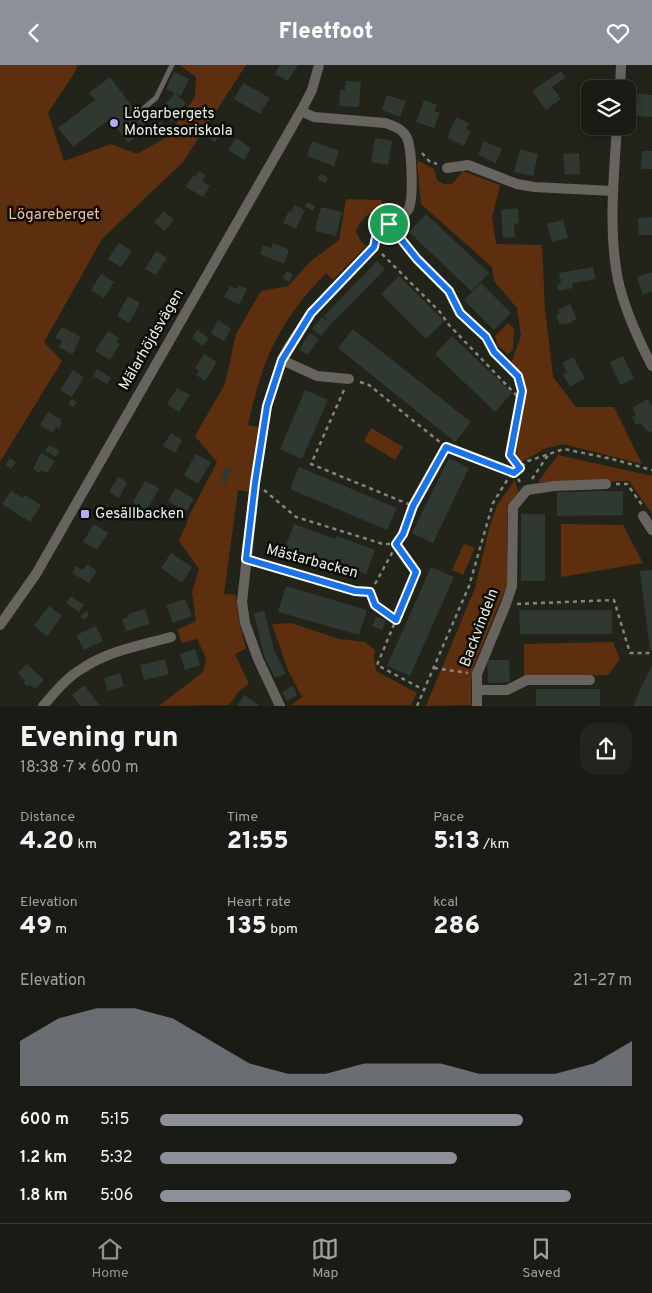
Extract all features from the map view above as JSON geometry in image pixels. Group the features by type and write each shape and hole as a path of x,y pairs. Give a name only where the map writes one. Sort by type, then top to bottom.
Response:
{"street":[{"name":"Mälarhöjdsvägen","path":"0,625 36,574 301,111 312,90 320,65"},
{"path":"620,80 621,65"},
{"name":"Mästarbacken","path":"280,705 258,659 245,623 242,602 255,483 267,406 282,360 311,313 374,247 378,228 389,224 404,214 411,203 408,142 402,131 395,126 385,123 314,117 301,111"},
{"path":"616,135 613,191 613,238 618,280 635,333 652,367"},
{"path":"447,168 468,165 517,184 534,187 613,191"},
{"path":"282,360 317,376 349,379"},
{"path":"527,490 554,486 606,484"},
{"name":"Backvindeln","path":"477,705 477,674 512,586 513,507 527,490"},
{"path":"642,516 652,530"},
{"name":"Mästarbacken","path":"246,559 355,591 370,592"},
{"path":"43,705 70,678 88,664 171,637"},
{"name":"Backvindeln","path":"477,690 507,690 527,680 590,680"}],"lane":[{"path":"143,109 156,98 172,65"}],"path":[{"path":"420,145 424,157 447,168"},
{"path":"389,224 417,259 449,291 460,313 486,337 494,352 518,376 522,391 510,455 520,468"},
{"path":"374,247 440,312 449,325 520,399"},
{"path":"413,506 311,464 349,379 369,385 446,447 514,473"},
{"path":"396,620 375,605 370,592 403,534 413,506 446,447"},
{"path":"417,705 469,586 493,503 509,477 528,461 564,449 612,459 652,471"},
{"path":"527,490 534,474 548,455"},
{"path":"255,483 296,517 383,545 396,544"},
{"path":"606,484 627,484 643,507 642,516"},
{"path":"396,544 416,572 377,665 424,690"},
{"path":"506,604 614,600 630,653 652,653"},
{"path":"433,668 477,674"}],"green space":[{"name":"Lögareberget","path":"0,65 78,65 48,113 64,161 111,144 137,154 167,137 195,97 196,77 180,65 246,65 183,162 102,239 44,342 62,361 0,462"},
{"path":"417,160 434,169 437,180 444,184 452,184 463,171 500,185 492,217 496,244 542,245 545,309 553,377 576,407 614,407 642,464 563,444 544,449 520,463 516,455 526,390 522,375 511,363 521,336 517,308 494,281 492,267 421,204"},
{"path":"346,199 381,200 386,209 371,213 362,221 356,231 360,240 366,246 333,280 326,273 284,325 266,361 248,425 259,427 249,492 238,490 224,594 236,595 240,626 246,649 235,654 249,684 239,691 229,705 159,706 203,672 206,658 197,639 182,643 177,630 196,621 192,592 199,569 179,541 192,510 217,462 195,436 225,384 236,334 261,291 288,286 311,261 339,240"},
{"path":"508,323 514,328 513,350 508,354 498,346 495,336"},
{"path":"371,428 403,447 395,460 364,441"},
{"path":"558,455 652,476 652,514 629,481 538,482"},
{"path":"515,480 518,492 511,502 507,515 507,586 474,665 471,705 426,706 475,588 490,525 497,505"},
{"path":"561,524 623,525 643,563 561,577"},
{"path":"464,544 475,548 463,575 452,570"},
{"path":"291,623 339,639 365,642 375,650 376,671 417,693 411,705 291,705 302,697 288,670 272,624"},
{"path":"613,642 620,659 608,675 524,677 524,644"}],"building":[{"path":"280,65 298,65 288,81 275,74"},
{"path":"561,71 565,78 552,87 561,99 546,110 532,91"},
{"path":"174,72 189,79 181,96 166,89"},
{"path":"110,77 148,128 128,143 110,119 73,147 58,128 95,100 89,93"},
{"path":"346,81 361,82 359,107 339,106 340,90 345,90"},
{"path":"243,83 270,98 260,114 234,99"},
{"path":"175,93 186,103 171,121 160,111"},
{"path":"638,94 652,95 652,117 636,116"},
{"path":"387,95 406,101 400,117 382,110"},
{"path":"424,100 437,105 434,111 440,113 434,128 416,122"},
{"path":"456,117 469,123 466,129 471,131 464,146 447,138"},
{"path":"161,122 166,129 159,134 154,127"},
{"path":"215,130 221,134 215,142 209,138"},
{"path":"236,138 251,148 244,160 228,150"},
{"path":"375,138 392,141 388,165 371,162"},
{"path":"312,141 339,151 334,166 307,156"},
{"path":"484,141 502,149 496,163 478,155"},
{"path":"520,149 538,154 533,176 514,172"},
{"path":"642,151 652,151 652,169 641,169"},
{"path":"579,153 580,174 565,175 563,154"},
{"path":"199,171 206,176 202,181 210,186 203,197 186,187 193,176 195,177"},
{"path":"320,174 328,177 326,183 318,180"},
{"path":"307,202 315,206 313,211 305,207"},
{"path":"294,205 305,210 296,229 283,223"},
{"path":"321,207 342,212 336,236 315,231"},
{"path":"518,208 519,223 514,224 515,237 503,238 501,210"},
{"path":"164,211 174,220 164,231 154,222"},
{"path":"426,214 489,273 471,291 409,232"},
{"path":"652,217 652,235 639,235 638,218"},
{"path":"563,220 568,238 552,242 547,224"},
{"path":"119,243 132,251 121,267 108,259"},
{"path":"273,243 289,250 284,264 260,254 263,245 271,248"},
{"path":"156,251 167,258 156,275 145,269"},
{"path":"377,261 385,269 331,324 324,316"},
{"path":"593,267 596,279 572,283 573,288 558,291 557,284 561,283 559,273"},
{"path":"287,271 293,275 289,282 283,278"},
{"path":"652,272 652,291 643,295 637,277"},
{"path":"101,274 114,282 104,298 91,290"},
{"path":"399,276 444,321 426,339 381,294"},
{"path":"481,283 511,313 494,330 464,300"},
{"path":"239,285 247,289 239,305 224,297 230,286 237,289"},
{"path":"128,296 140,303 129,323 117,316"},
{"path":"570,304 577,319 565,325 565,323 560,325 556,315 560,313 558,310"},
{"path":"322,317 331,324 321,336 312,329"},
{"path":"218,320 231,329 224,341 211,333"},
{"path":"62,327 81,337 72,355 59,347 62,341 55,338"},
{"path":"353,329 471,422 455,442 338,348"},
{"path":"197,330 209,338 203,346 192,338"},
{"path":"108,331 119,338 116,342 120,344 110,360 95,351"},
{"path":"310,333 319,339 308,355 299,349"},
{"path":"452,336 512,393 495,412 435,354"},
{"path":"204,354 217,362 205,381 196,375 199,371 195,368"},
{"path":"623,356 634,379 620,385 610,362"},
{"path":"573,357 585,378 570,387 563,374 567,372 562,363"},
{"path":"97,369 111,378 107,384 93,376"},
{"path":"73,370 84,377 72,397 60,390"},
{"path":"177,388 190,395 179,412 167,404"},
{"path":"305,390 328,400 302,459 280,449"},
{"path":"72,399 77,402 73,407 68,404"},
{"path":"648,399 652,406 652,432 647,431 640,423 636,425 632,417 636,415 632,408"},
{"path":"48,412 61,419 60,421 62,422 59,429 56,427 53,433 40,425"},
{"path":"171,433 182,440 175,453 163,446"},
{"path":"49,445 60,451 56,457 45,451"},
{"path":"41,453 55,461 47,473 41,470 39,473 33,469"},
{"path":"196,454 211,462 198,484 184,475"},
{"path":"10,458 16,462 11,469 6,465"},
{"path":"449,458 469,468 433,543 412,533"},
{"path":"226,467 231,469 226,484 220,482"},
{"path":"299,467 397,508 387,530 290,489"},
{"path":"118,477 127,482 119,498 109,492"},
{"path":"145,481 159,488 147,510 145,508 141,516 130,510"},
{"path":"176,488 194,499 186,512 168,501"},
{"path":"11,491 23,498 25,495 41,505 30,522 2,504"},
{"path":"623,491 623,515 557,516 557,492"},
{"path":"521,514 545,514 545,581 521,581"},
{"path":"94,524 108,533 97,550 83,542"},
{"path":"294,524 335,539 337,536 375,550 366,574 330,560 328,564 285,548"},
{"path":"171,553 192,567 182,583 161,568"},
{"path":"87,564 97,571 89,583 72,573 76,566 83,570"},
{"path":"431,567 454,577 410,676 387,666"},
{"path":"652,570 652,650 650,650 640,571"},
{"path":"286,586 367,610 359,635 278,612"},
{"path":"71,596 84,605 79,612 66,603"},
{"path":"185,599 192,616 173,623 166,605"},
{"path":"49,606 62,616 47,636 34,626"},
{"path":"145,609 150,624 126,631 122,619 129,617 128,614"},
{"path":"264,610 274,650 286,674 275,678 264,656 254,614"},
{"path":"519,610 612,610 612,634 520,634"},
{"path":"87,611 89,616 83,620 80,616"},
{"path":"376,617 386,620 382,630 372,626"},
{"path":"96,626 103,641 84,650 76,635"},
{"path":"195,649 200,665 185,670 180,654"},
{"path":"165,659 169,674 144,680 140,665"},
{"path":"487,660 509,660 510,682 488,683"},
{"path":"27,664 44,680 35,689 30,685 28,687 18,673"},
{"path":"652,665 652,706 633,706 641,688"},
{"path":"120,673 124,686 108,691 104,678"},
{"path":"84,685 100,706 80,706 72,695"},
{"path":"293,686 297,695 287,701 282,692"},
{"path":"536,689 600,689 600,706 536,706"},
{"path":"244,695 260,706 237,706"}],"place":[{"name":"Lögarbergets Montessoriskola","path":"114,123"},
{"name":"Gesällbacken","path":"85,514"}],"route":[{"path":"389,224 417,259 449,291 460,313 486,337 494,352 518,376 522,391 510,455 520,468 514,473 446,447 413,506 403,534 396,544 416,572 396,620 375,605 370,592 355,591 246,559 267,406 282,360 311,313 374,247 378,228 389,224"}]}
